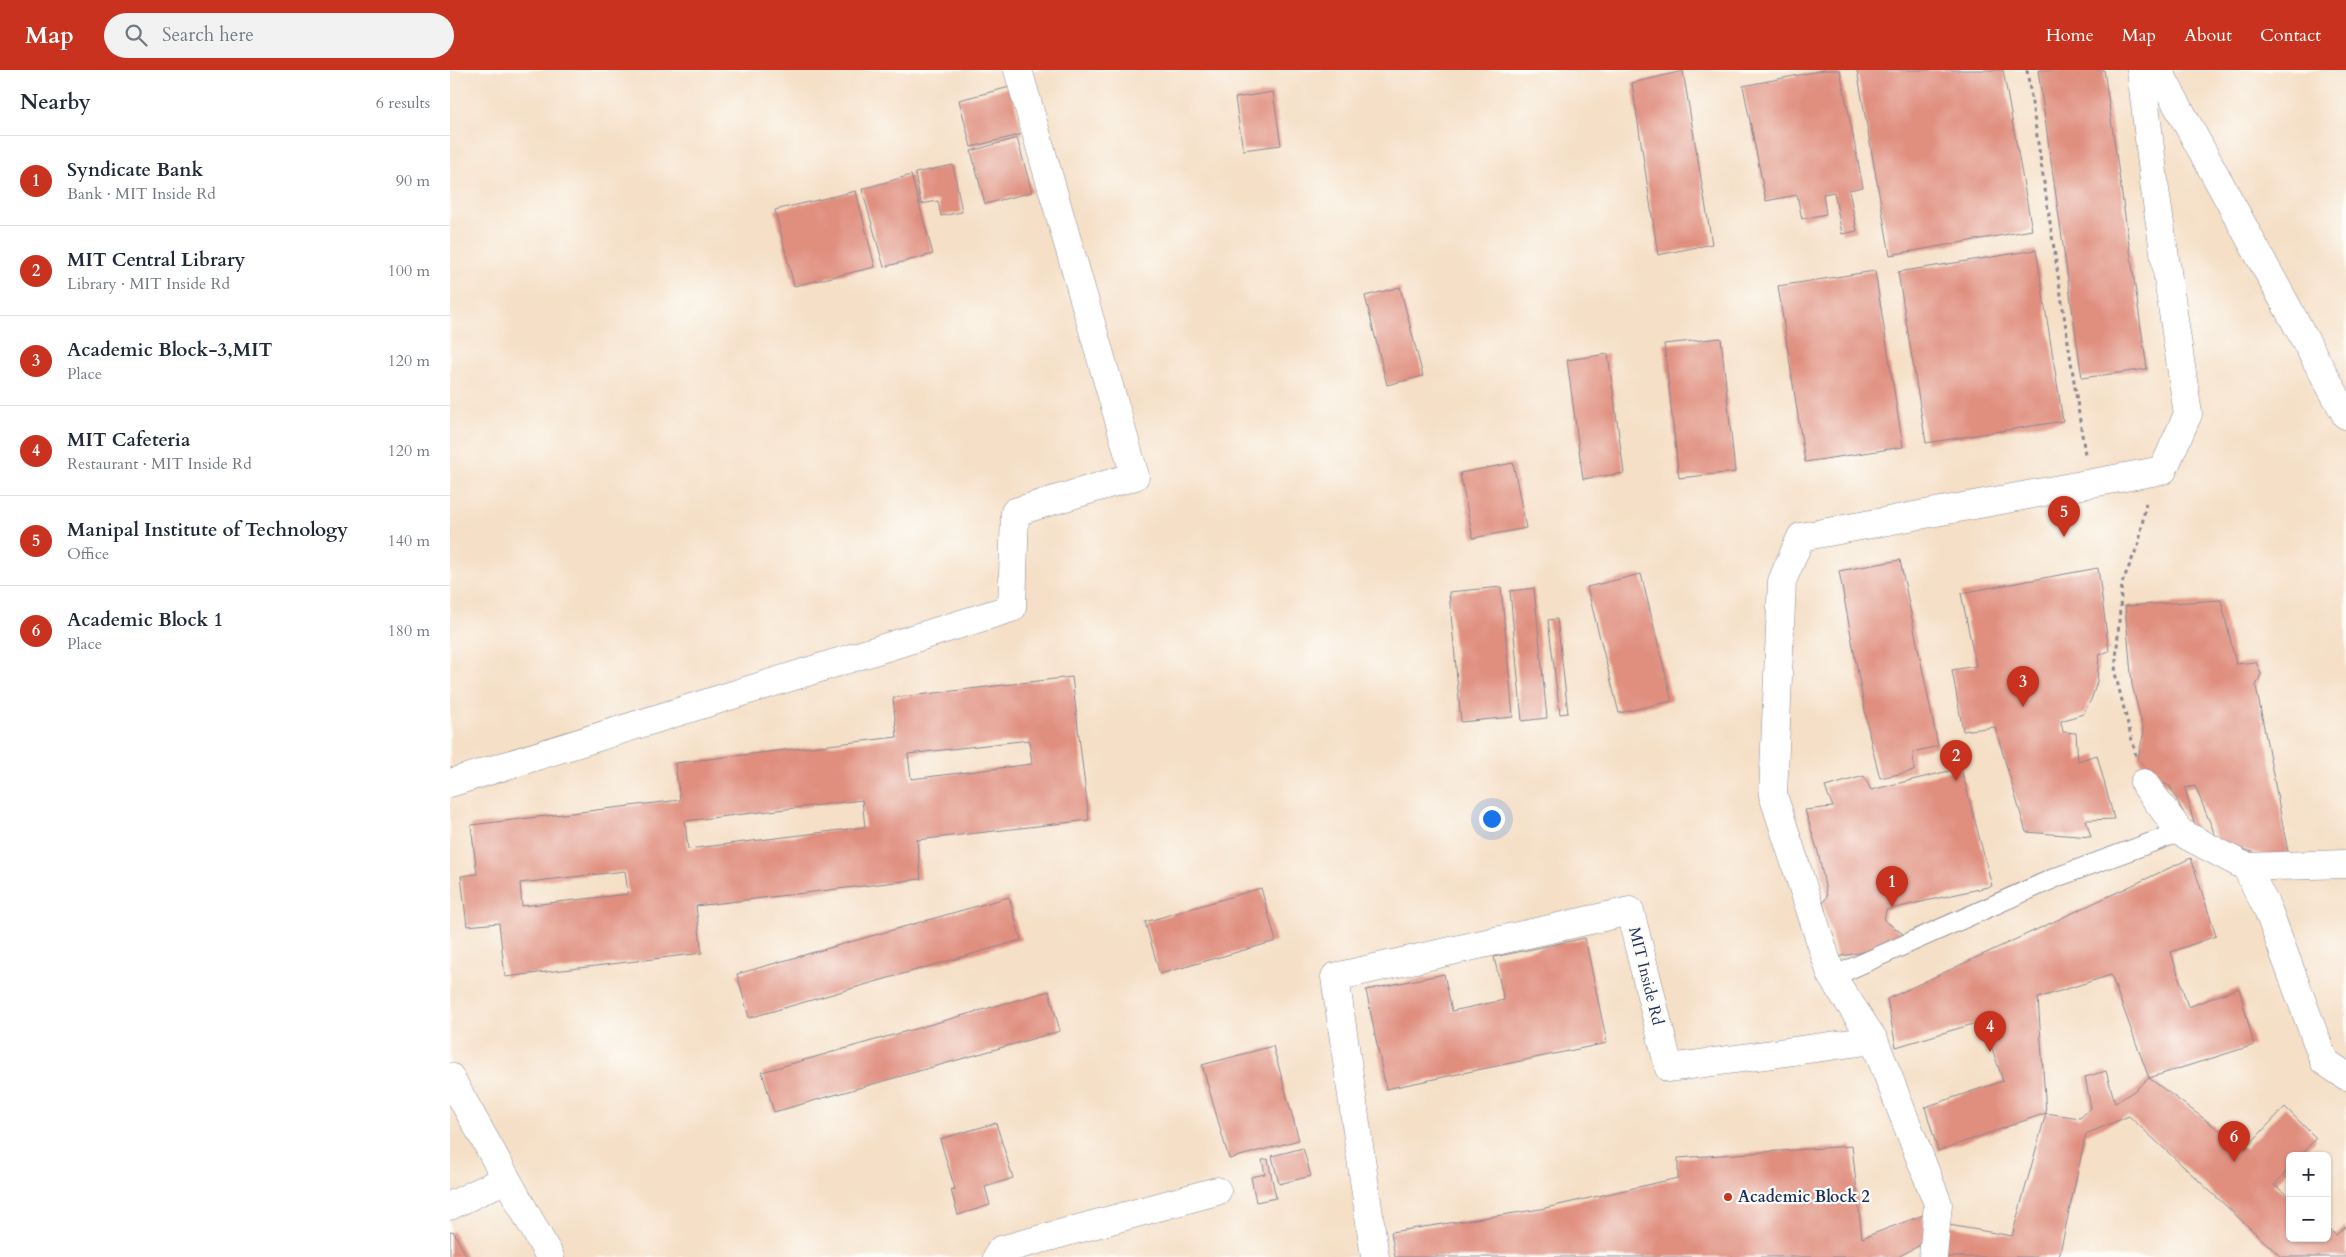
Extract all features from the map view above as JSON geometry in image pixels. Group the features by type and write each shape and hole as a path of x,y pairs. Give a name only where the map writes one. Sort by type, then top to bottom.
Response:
{"street":[{"path":"450,782 1012,608 1015,512 1135,476 1018,70"},
{"path":"1933,1257 1938,1204 1874,1040 1832,977 1773,795 1782,581 1801,538 2163,470 2188,414 2155,190 2141,70"},
{"path":"2158,70 2346,415"},
{"path":"2144,783 2180,832 2246,867 2346,864"},
{"path":"2246,867 2268,910 2324,1061 2346,1076"},
{"name":"MIT Inside Rd","path":"1375,1257 1335,977 1630,911 1669,1068 1874,1040"},
{"path":"450,1077 550,1257"},
{"path":"450,1206 506,1179"},
{"path":"997,1257 1001,1250 1217,1191"}],"lane":[{"path":"1832,977 2057,877 2180,832"}],"path":[{"path":"2027,70 2089,484"},
{"path":"2144,783 2115,673 2122,584 2139,543 2151,472"}],"building":[{"path":"1824,70 1840,70 1863,187 1849,190 1857,231 1842,234 1834,192 1823,194 1826,214 1802,219 1797,195 1766,201 1743,86"},
{"path":"1857,70 2003,70 2032,230 1890,255"},
{"path":"2038,70 2104,70 2147,369 2082,378"},
{"path":"1683,71 1712,244 1658,255 1632,83"},
{"path":"1010,87 1023,134 971,147 959,100"},
{"path":"1273,92 1281,145 1243,150 1235,98"},
{"path":"1017,138 1032,192 985,204 971,151"},
{"path":"953,165 962,212 941,216 938,201 921,204 915,173"},
{"path":"911,175 933,254 884,267 862,189"},
{"path":"856,191 875,267 794,286 775,210"},
{"path":"2036,250 2063,421 1926,443 1898,272"},
{"path":"1875,271 1903,447 1805,462 1778,286"},
{"path":"1400,287 1423,376 1387,385 1365,296"},
{"path":"1721,338 1735,472 1679,478 1664,344"},
{"path":"1608,354 1624,473 1583,479 1567,360"},
{"path":"1513,463 1526,528 1473,538 1460,473"},
{"path":"1900,560 1938,746 1913,752 1914,771 1880,778 1871,743 1839,571"},
{"path":"2098,568 2109,651 2099,655 2097,682 2091,700 2083,714 2061,721 2063,732 2076,733 2078,761 2097,755 2114,819 2086,820 2091,837 2026,832 1995,727 1963,731 1952,670 1976,666 1961,593"},
{"path":"1641,574 1672,701 1619,713 1587,587"},
{"path":"1501,587 1513,717 1461,722 1449,592"},
{"path":"1534,588 1547,718 1522,721 1510,591"},
{"path":"2221,600 2236,664 2256,662 2261,674 2256,686 2288,852 2274,858 2218,842 2195,786 2185,788 2195,828 2190,826 2170,786 2156,781 2146,771 2138,757 2144,732 2132,685 2125,606"},
{"path":"1557,619 1568,713 1560,714 1548,620"},
{"path":"1072,677 1089,820 917,840 921,879 696,906 702,953 505,977 499,923 467,926 461,876 477,874 471,825 680,800 675,763 897,737 893,698","holes":["1029,740 1032,764 911,779 908,754","862,800 865,827 688,849 685,821","625,871 628,894 522,906 520,883"]},
{"path":"1961,768 1992,886 1886,910 1884,920 1903,934 1884,959 1874,950 1837,957 1823,903 1827,896 1818,852 1805,810 1833,807 1825,787 1864,776 1871,790"},
{"path":"2191,858 2216,936 2171,952 2188,1007 2239,988 2254,1045 2149,1078 2111,975 2038,998 2046,1113 1938,1151 1925,1107 2003,1081 1983,1021 1896,1047 1887,999"},
{"path":"1261,888 1276,941 1160,974 1145,922"},
{"path":"1009,897 1021,940 749,1018 737,974"},
{"path":"1585,938 1607,1043 1386,1089 1366,990 1444,974 1452,1011 1504,1000 1494,957"},
{"path":"1049,991 1060,1031 774,1112 762,1072"},
{"path":"1273,1046 1299,1140 1229,1159 1202,1065"},
{"path":"2106,1071 2115,1103 2134,1091 2149,1078 2245,1149 2285,1107 2316,1138 2304,1152 2286,1152 2286,1172 2274,1185 2286,1194 2286,1242 2331,1242 2331,1231 2336,1235 2346,1226 2346,1257 2281,1257 2129,1116 2086,1134 2059,1257 1941,1257 1949,1225 2012,1236 2046,1113 2080,1118 2091,1108 2085,1077"},
{"path":"996,1123 1013,1178 985,1187 990,1205 958,1215 951,1190 955,1189 940,1139"},
{"name":"Academic Block 2","path":"1852,1146 1862,1238 1923,1215 1926,1242 1898,1257 1395,1257 1391,1232 1541,1209 1678,1178 1678,1158"},
{"path":"1303,1148 1311,1176 1279,1184 1272,1156"},
{"path":"1268,1159 1276,1198 1256,1202 1251,1177 1265,1174 1262,1160"},
{"path":"453,1231 467,1257 450,1257 450,1232"}],"place":[{"name":"Manipal Institute of Technology","path":"2064,537"},
{"name":"Academic Block-3,MIT","path":"2023,707"},
{"name":"MIT Central Library","path":"1956,781"},
{"name":"Syndicate Bank","path":"1892,907"},
{"name":"MIT Cafeteria","path":"1990,1052"},
{"name":"Academic Block 1","path":"2234,1162"},
{"name":"Academic Block 2","path":"1728,1197"}]}
